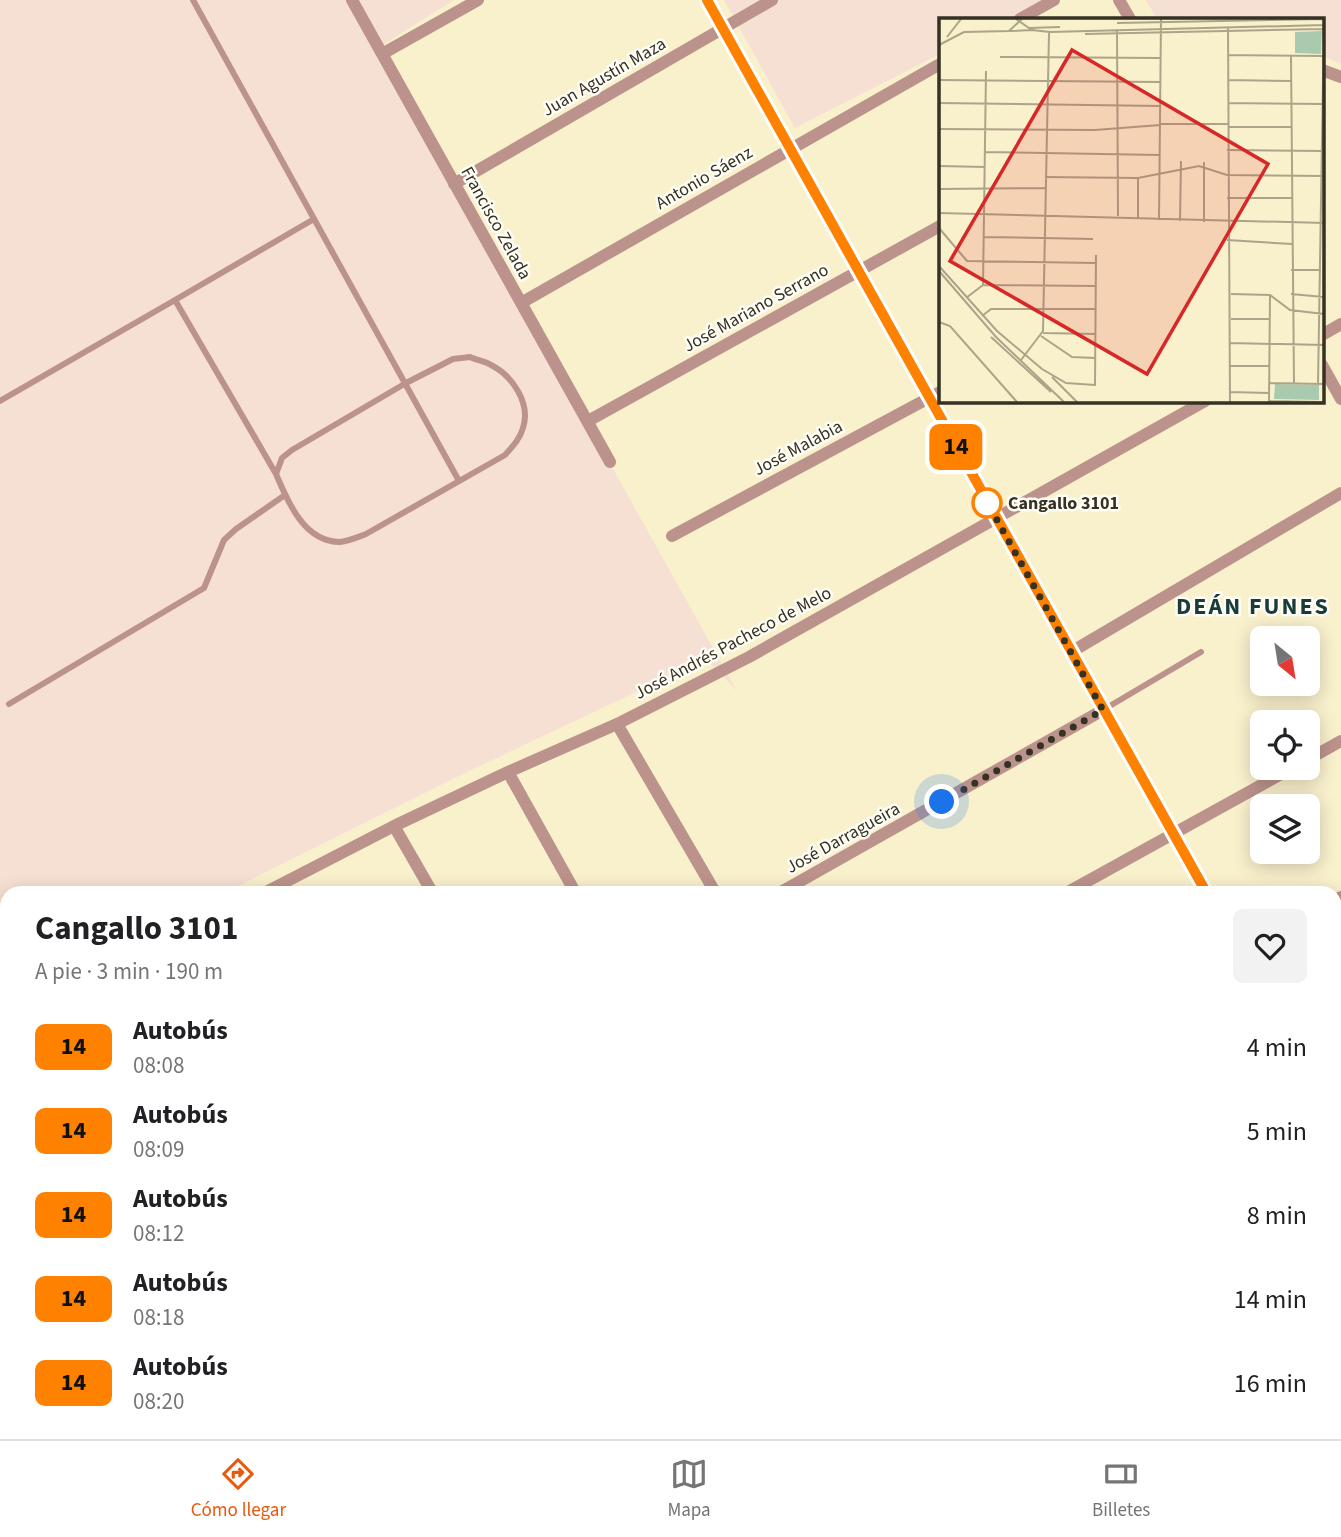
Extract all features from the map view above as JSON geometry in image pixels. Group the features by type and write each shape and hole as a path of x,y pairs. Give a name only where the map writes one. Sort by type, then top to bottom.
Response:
{"street":[{"name":"Francisco Zelada","path":"352,0 610,462"},
{"path":"382,54 478,0"},
{"path":"707,0 859,271 934,395 996,519 1203,886"},
{"name":"Juan Agustín Maza","path":"454,184 772,0"},
{"path":"1022,18 1054,0"},
{"path":"1119,0 1129,18"},
{"name":"Antonio Sáenz","path":"521,303 939,65"},
{"path":"1324,71 1341,77"},
{"name":"José Mariano Serrano","path":"589,421 939,227"},
{"path":"1324,334 1341,324"},
{"path":"1324,369 1341,399"},
{"name":"José Malabia","path":"672,536 934,395"},
{"name":"José Andrés Pacheco de Melo","path":"289,886 394,826 617,724 749,657 1203,402"},
{"path":"1071,652 1341,493"},
{"name":"José Darragueira","path":"792,886 1103,710"},
{"path":"617,724 712,886"},
{"path":"1320,753 1341,741"},
{"path":"508,772 572,886"},
{"path":"1079,886 1270,780"},
{"path":"394,826 429,886"}],"lane":[{"path":"193,0 459,481"},
{"path":"0,401 314,219"},
{"path":"175,300 299,518 316,535 331,541 343,542 366,534 505,455 524,428 525,410 519,394 506,375 490,364 470,358 453,359 405,383 292,450 282,458 276,474"},
{"path":"9,704 204,587 225,540 236,529 285,495"},
{"path":"1103,710 1201,652"}],"shaded area":[{"path":"0,0 454,0 378,48 737,691 706,659 467,772 238,886 0,886"},
{"path":"724,0 1047,0 1011,18 939,18 939,55 795,128"},
{"path":"1146,0 1341,0 1341,64 1324,57 1324,18 1156,18"}],"bus line":[{"name":"14","path":"707,0 1203,886"}],"place":[{"name":"Cangallo 3101","path":"987,503"}],"district":[{"name":"DEÁN FUNES","path":"1253,606"}],"route":[{"path":"942,802 1103,710 983,495 987,503"}]}
